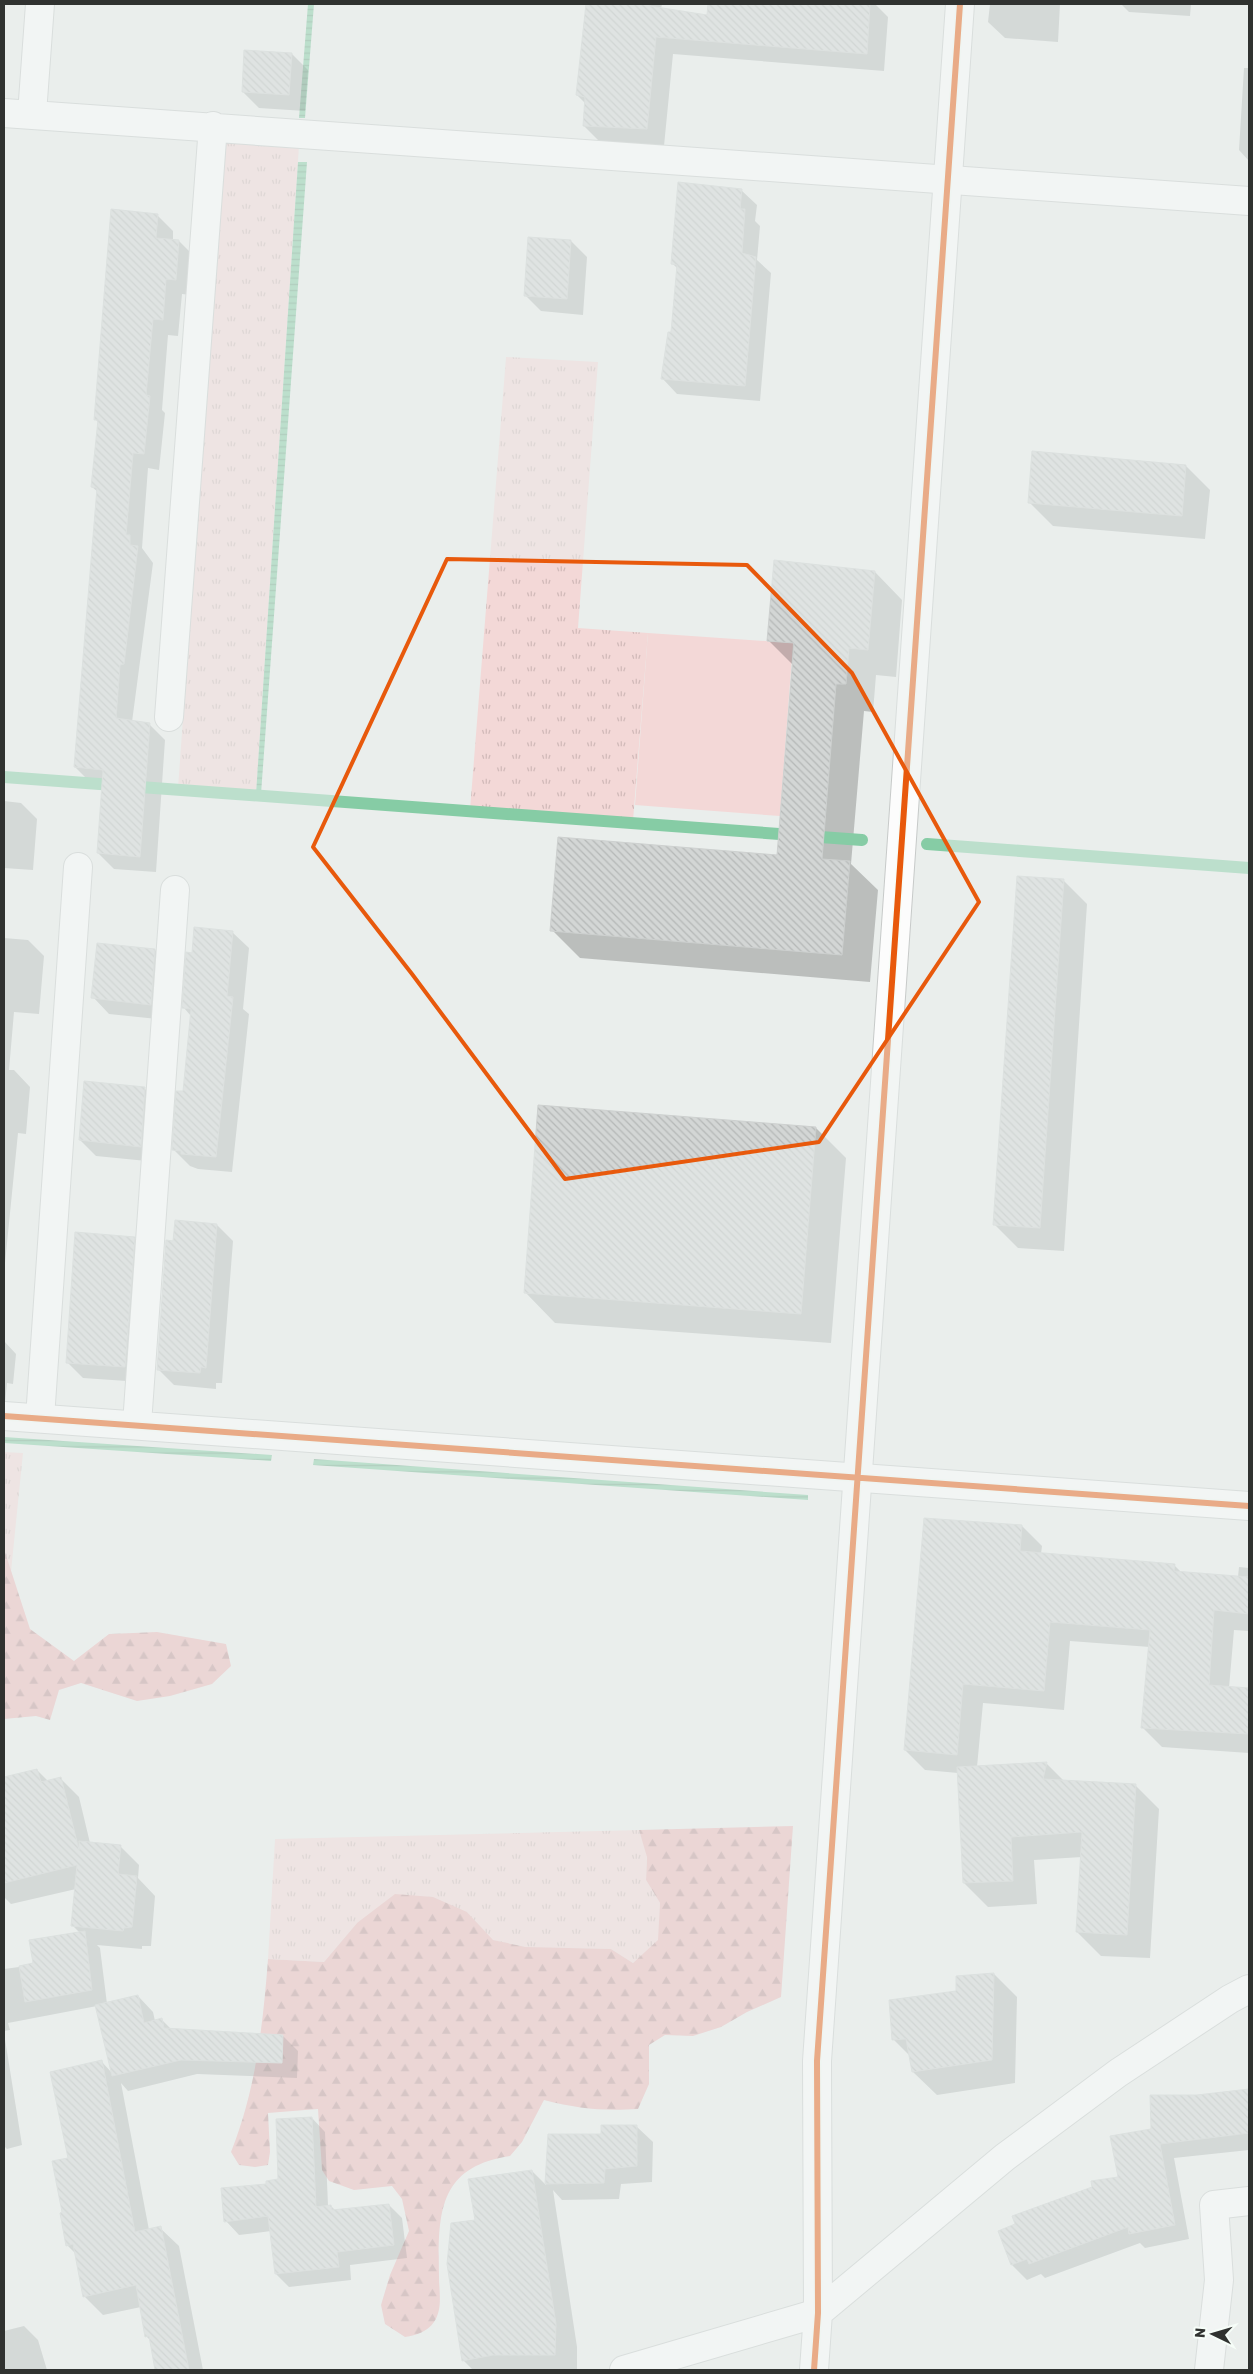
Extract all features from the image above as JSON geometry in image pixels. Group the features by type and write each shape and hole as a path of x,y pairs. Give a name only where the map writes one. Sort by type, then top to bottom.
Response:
{"street":[{"path":"32,114 40,4"},
{"path":"814,2370 818,2313 817,2061 960,4"},
{"path":"4,113 213,126 1249,202"},
{"path":"169,717 213,126"},
{"path":"40,1418 78,867"},
{"path":"137,1424 175,890"},
{"path":"4,1416 137,1424 856,1479 1249,1506"},
{"path":"624,2370 818,2313 1005,2157 1118,2073 1230,1999 1249,1989"},
{"path":"1209,2370 1219,2280 1214,2206 1249,2201"}],"highlighted area":[{"path":"447,559 747,565 852,673 979,902 819,1142 565,1179 412,974 313,847"}],"green space":[{"path":"224,141 299,146 256,794 178,788"},
{"path":"506,357 598,362 578,628 648,633 633,821 470,810"},
{"path":"648,633 793,643 780,816 635,805"},
{"path":"4,1452 23,1453 11,1572 4,1549"},
{"path":"4,1549 30,1629 74,1661 109,1634 157,1632 226,1644 231,1666 212,1684 170,1696 137,1701 81,1683 59,1690 50,1720 36,1716 4,1719"},
{"path":"793,1826 781,1997 747,2012 721,2027 693,2036 665,2035 649,2045 649,2084 638,2109 591,2109 544,2100 522,2142 510,2156 486,2162 468,2171 455,2183 447,2197 439,2233 439,2311 434,2322 425,2331 405,2337 385,2324 381,2305 390,2275 409,2231 402,2199 392,2186 354,2190 329,2181 322,2170 318,2109 268,2113 270,2152 268,2165 255,2167 239,2165 231,2152 247,2105 257,2057 268,1959 324,1962 357,1923 395,1894 433,1897 467,1912 493,1940 526,1947 611,1949 633,1963 658,1940 660,1903 646,1880 647,1857 639,1830"},
{"path":"639,1830 647,1854 646,1880 660,1903 659,1940 633,1963 611,1949 531,1948 492,1940 467,1912 357,1923 324,1962 268,1959 275,1839"}],"shaded area":[{"path":"308,4 314,4 305,118 299,118"},
{"path":"298,162 307,162 261,794 256,794"},
{"path":"4,1437 272,1455 271,1461 4,1443"},
{"path":"314,1459 808,1495 808,1500 313,1465"}],"building":[{"path":"586,4 650,4 650,6 707,15 708,4 870,4 867,54 656,37 647,129 583,126 585,97 576,95"},
{"path":"244,50 292,53 289,95 242,92"},
{"path":"678,182 742,189 740,209 745,209 742,253 756,257 745,386 661,379 668,332 671,332 677,265 671,264"},
{"path":"111,209 158,214 156,238 179,240 176,280 166,279 163,320 153,319 146,395 150,396 144,454 133,453 126,535 130,535 130,545 138,546 124,664 120,665 116,718 150,723 140,857 97,853 103,770 74,767 97,488 91,487 98,420 94,420"},
{"path":"528,237 571,240 567,299 524,296"},
{"path":"1032,451 1186,465 1182,516 1028,503"},
{"path":"774,560 875,571 868,650 849,648 846,684 836,684 822,859 850,861 842,955 550,931 558,837 777,855 794,643 767,641"},
{"path":"1017,876 1064,879 1040,1228 993,1225"},
{"path":"194,927 233,931 227,996 233,997 216,1157 181,1154 181,1151 172,1150 176,1091 183,1091 191,1009 182,1008 186,952 192,953"},
{"path":"97,943 155,949 151,1005 91,998"},
{"path":"84,1081 145,1087 141,1147 79,1140"},
{"path":"538,1105 816,1127 801,1314 524,1293"},
{"path":"175,1220 217,1224 206,1368 201,1367 200,1373 157,1370 166,1240 173,1241"},
{"path":"75,1232 135,1237 125,1367 66,1363"},
{"path":"924,1518 1022,1525 1020,1551 1175,1564 1174,1571 1249,1577 1249,1614 1214,1610 1209,1685 1249,1688 1249,1734 1141,1728 1150,1630 1050,1622 1044,1691 963,1684 957,1755 904,1750"},
{"path":"1047,1762 1043,1779 1136,1784 1127,1935 1076,1932 1082,1832 1011,1837 1013,1881 963,1883 957,1767"},
{"path":"37,1769 41,1782 61,1777 79,1850 79,1841 121,1845 118,1874 137,1876 132,1927 124,1928 123,1931 71,1926 77,1865 4,1883 4,1777"},
{"path":"85,1931 92,1990 25,2002 19,1966 33,1963 29,1940"},
{"path":"994,1973 992,2060 912,2072 906,2039 892,2040 889,2000 956,1991 956,1976"},
{"path":"138,1995 144,2023 162,2018 164,2028 283,2035 282,2063 181,2060 112,2076 95,2005"},
{"path":"102,2060 135,2232 161,2226 189,2370 155,2370 149,2336 145,2337 136,2285 83,2297 73,2244 66,2246 60,2213 62,2212 52,2161 68,2158 50,2072"},
{"path":"1249,2089 1249,2133 1160,2144 1175,2225 1129,2234 1128,2227 1029,2264 1027,2259 1011,2265 998,2231 1015,2224 1012,2216 1092,2187 1091,2181 1118,2177 1110,2136 1151,2129 1150,2095 1197,2095"},
{"path":"312,2117 316,2207 331,2205 332,2210 389,2204 394,2245 337,2252 339,2267 275,2274 268,2216 224,2222 221,2188 266,2184 266,2181 278,2179 276,2119"},
{"path":"601,2125 637,2125 637,2166 605,2169 604,2183 545,2184 548,2134 601,2134"},
{"path":"532,2170 556,2324 555,2355 493,2355 462,2361 447,2264 451,2223 475,2220 468,2179"}],"waterway":[{"path":"4,777 862,840"},
{"path":"927,844 1249,868"}],"cycle path":[{"path":"814,2370 818,2313 817,2061 960,4"},
{"path":"4,1416 1249,1506"}]}
